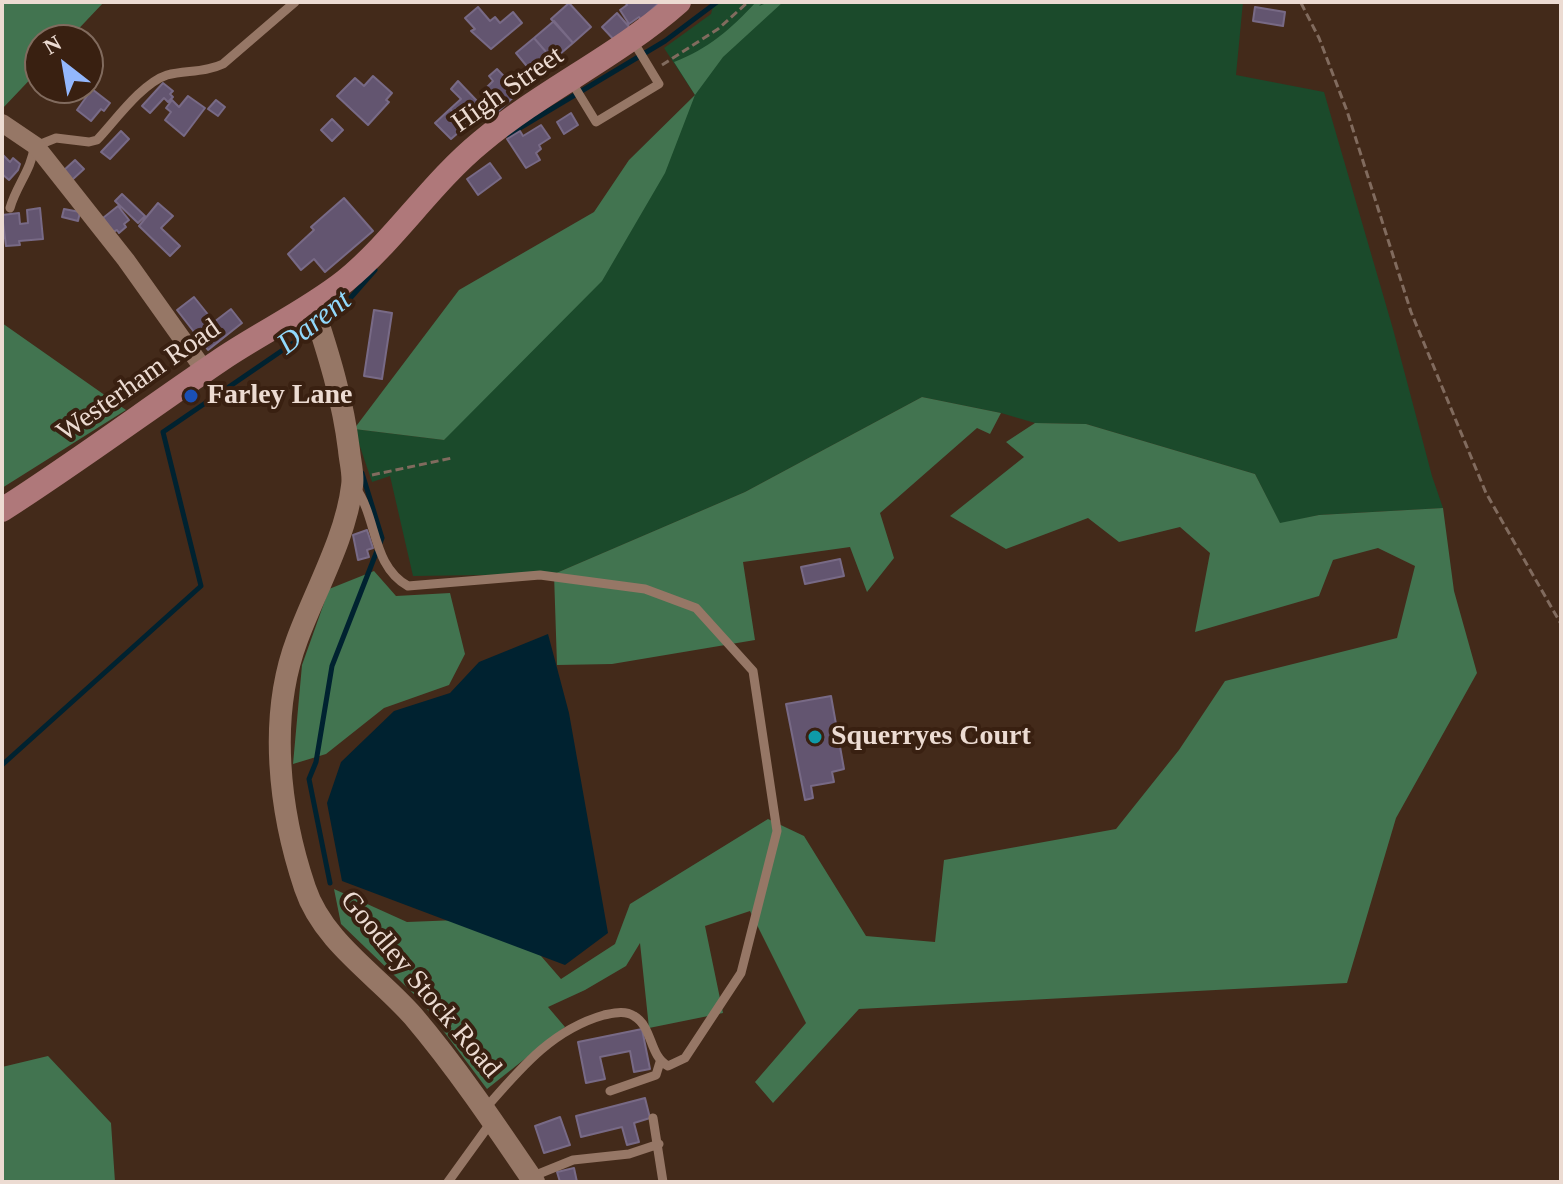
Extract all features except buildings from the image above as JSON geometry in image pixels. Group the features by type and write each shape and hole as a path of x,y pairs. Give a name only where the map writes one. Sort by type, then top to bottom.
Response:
{"main road":[{"name":"High Street","path":"314,309 386,242 479,143 511,118 576,91 635,46 679,2"},
{"name":"Westerham Road","path":"2,510 83,458 136,417 251,340 314,309"}],"street":[{"path":"2,123 35,145 126,260 205,371"},
{"name":"Goodley Stock Road","path":"314,309 346,425 352,482 344,522 295,644 283,687 279,748 287,819 305,891 327,931 413,1017 533,1179"}],"lane":[{"path":"10,208 14,192 33,158 35,145 56,138 97,140 150,84 163,76 209,71 223,64 295,2"},
{"path":"576,91 596,122 659,84 635,46"},
{"path":"352,482 365,500 383,563 395,579 408,586 540,575 645,589 696,608 753,671 777,831 741,973 685,1058 668,1066 660,1062 635,1016 617,1012 585,1021 535,1053 488,1116 448,1182"},
{"path":"610,1091 656,1075 660,1062"},
{"path":"653,1118 663,1182"},
{"path":"533,1179 573,1160 629,1154 659,1144"}],"path":[{"path":"650,68 718,29 748,2"},
{"path":"1308,2 1300,2 1319,38 1347,111 1411,312 1486,493 1561,624"},
{"path":"352,482 452,458"}],"green space":[{"path":"2,2 104,2 83,24 24,24 24,86 2,109"},
{"path":"714,2 1243,2 1236,75 1324,92 1443,508 1319,515 1280,524 1255,474 1086,424 1035,423 922,397 745,492 554,574 413,576 390,476 372,482 354,429 444,440 695,95 664,48 711,14"},
{"path":"756,2 763,2 759,6 783,2 723,57 695,95 674,62 718,37"},
{"path":"695,95 665,173 602,281 444,440 354,429 459,290 594,212 629,160"},
{"path":"2,323 126,410 2,488"},
{"path":"922,397 1001,413 990,434 977,428 880,513 894,558 867,592 850,547 743,562 755,640 612,664 557,665 554,574 745,492"},
{"path":"1035,423 1086,424 1255,474 1280,523 1319,515 1443,508 1454,591 1477,673 1396,818 1347,983 859,1009 773,1103 755,1082 806,1023 750,911 705,926 723,1013 649,1028 640,943 626,966 548,1007 565,1027 487,1089 421,1001 341,924 334,889 407,922 508,918 561,979 615,944 630,904 768,819 804,836 866,936 935,942 944,860 1116,829 1179,750 1225,681 1397,638 1415,566 1378,548 1333,560 1319,596 1195,632 1210,553 1180,527 1119,542 1088,518 1006,549 950,516 1024,457 1006,442"},
{"path":"374,571 396,596 450,593 465,654 449,685 384,708 326,754 293,764 302,665 329,589"},
{"path":"48,1056 111,1123 115,1182 2,1182 2,1067"}],"water":[{"path":"548,634 569,713 608,933 565,965 342,881 327,803 341,762 394,711 450,693 479,662"}],"waterway":[{"name":"Darent","path":"508,135 665,41 717,2"},
{"name":"Darent","path":"323,322 339,311 375,270"},
{"name":"Darent","path":"2,765 201,586 163,432 315,328"},
{"path":"330,883 309,779 316,762 332,666 382,538 362,473"}],"place":[{"name":"Farley Lane","path":"191,396"},
{"name":"Squerryes Court","path":"815,737"}]}
